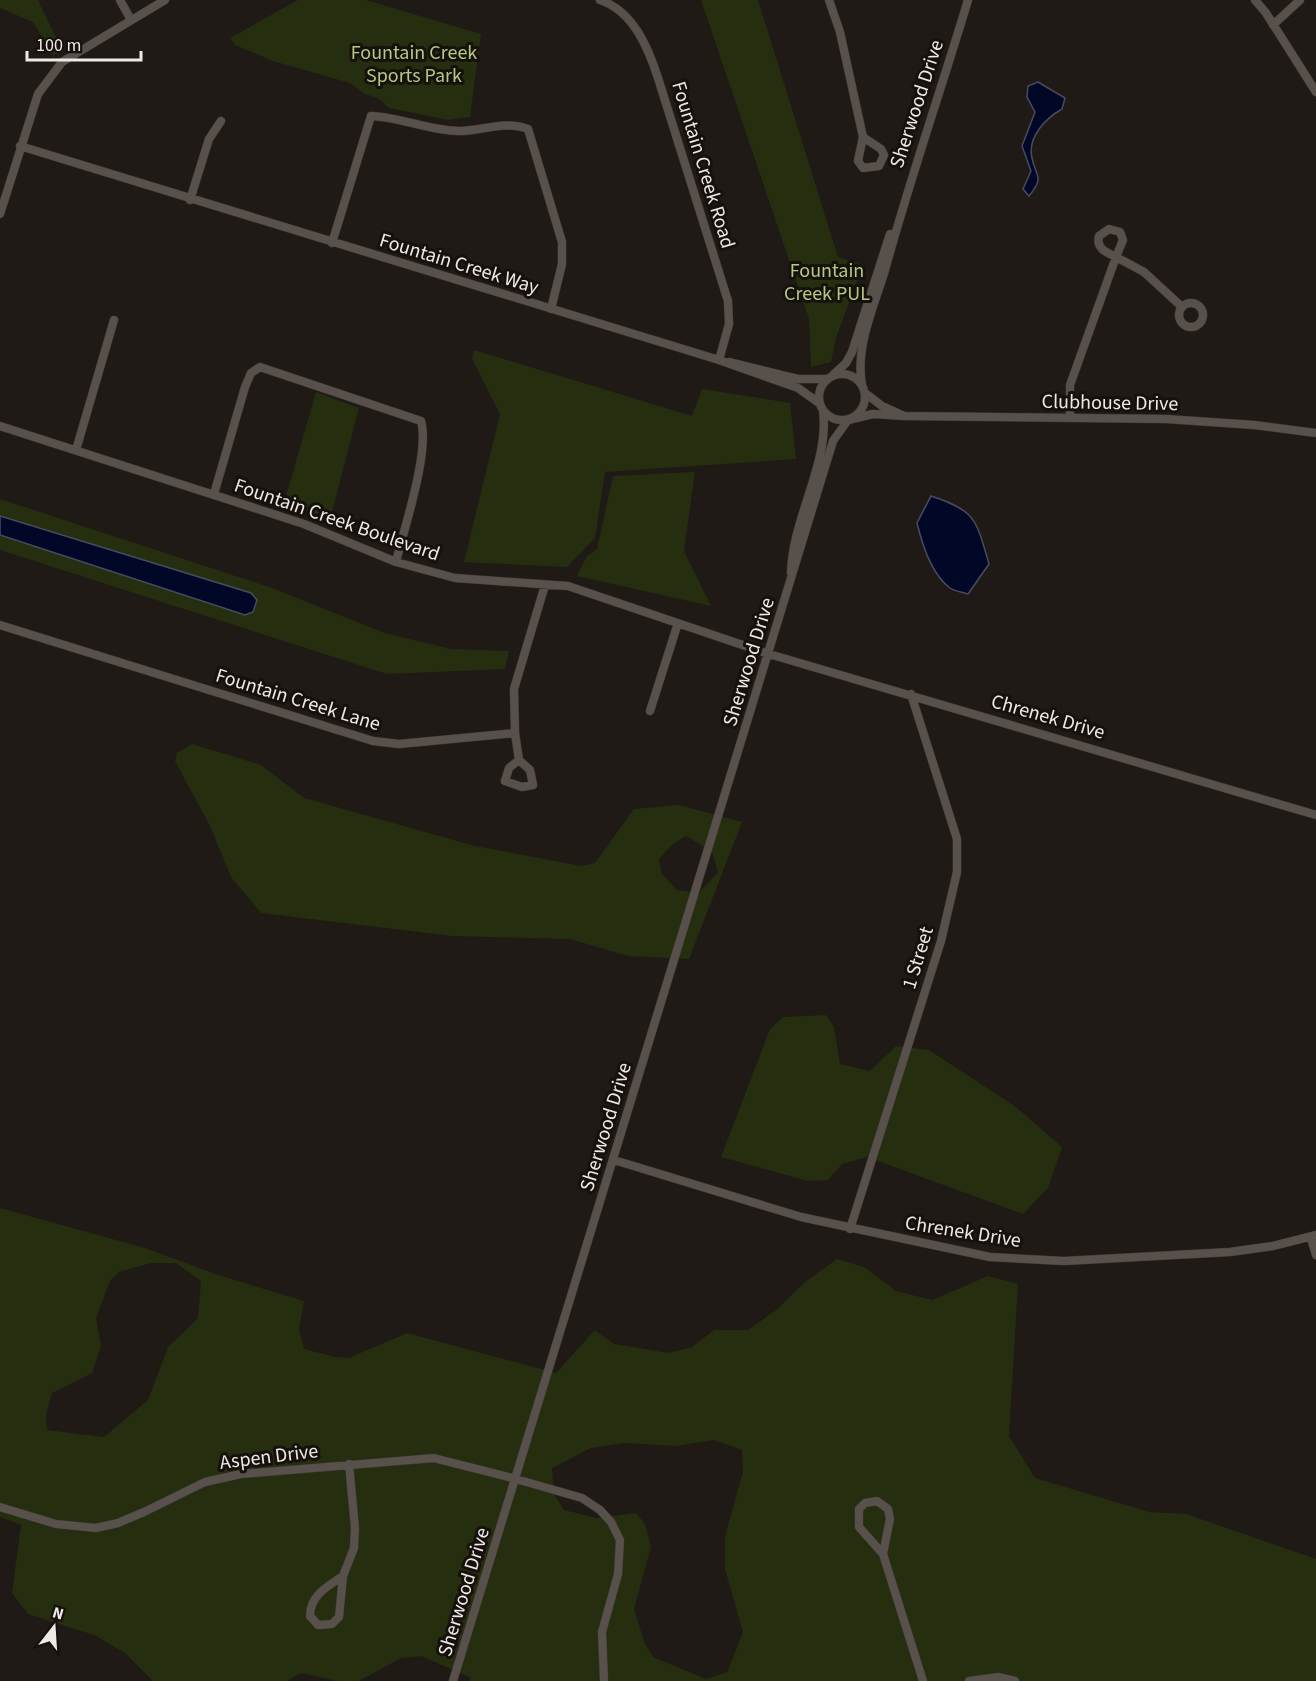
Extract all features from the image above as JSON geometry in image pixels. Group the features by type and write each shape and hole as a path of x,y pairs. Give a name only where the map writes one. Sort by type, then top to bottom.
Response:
{"street":[{"path":"120,0 131,20"},
{"path":"0,214 38,94 62,62 165,0"},
{"name":"Fountain Creek Road","path":"600,0 630,20 648,46 728,301 729,324 719,360"},
{"path":"829,0 840,32 863,137"},
{"name":"Sherwood Drive","path":"863,389 861,351 897,219 968,0"},
{"path":"1255,0 1316,92"},
{"path":"1273,25 1300,0"},
{"path":"332,243 371,116 443,130 462,131 517,124 528,129 561,235 562,264 551,309"},
{"path":"190,200 209,139 221,121"},
{"name":"Fountain Creek Way","path":"20,146 190,200 719,360 798,388 821,407"},
{"name":"Sherwood Drive","path":"830,377 846,363 852,352 885,248 897,219"},
{"path":"1070,417 1070,385 1116,257 1144,272 1182,307"},
{"path":"76,450 114,321"},
{"name":"Fountain Creek Way","path":"719,360 747,364 798,379 830,377"},
{"path":"214,494 245,387 251,373 260,367 421,421 424,432 417,474 396,562"},
{"path":"849,375 863,389 863,407 848,420 834,419 821,407 819,390 830,377 849,375"},
{"name":"Clubhouse Drive","path":"863,389 882,406 904,416"},
{"name":"Sherwood Drive","path":"791,583 793,548 824,435 821,407"},
{"name":"Clubhouse Drive","path":"848,420 873,414 1070,417 1222,423 1316,433"},
{"name":"Sherwood Drive","path":"453,1681 833,441 848,420"},
{"name":"Fountain Creek Boulevard","path":"0,426 304,524 396,562 455,578 568,586 769,654"},
{"path":"519,760 515,733 514,689 545,585"},
{"path":"650,711 678,623"},
{"name":"Fountain Creek Lane","path":"0,625 373,741 399,744 515,733"},
{"name":"Chrenek Drive","path":"769,654 1316,815"},
{"name":"1 Street","path":"850,1229 941,941 957,872 957,839 911,694"},
{"name":"Chrenek Drive","path":"614,1160 801,1217 990,1257 1064,1261 1230,1252 1314,1237"},
{"path":"1314,1237 1316,1255"},
{"name":"Aspen Drive","path":"0,1507 56,1524 96,1528 135,1516 205,1482 242,1474 434,1458 582,1498 600,1510 611,1522 620,1540 618,1574 602,1632 604,1681"},
{"path":"343,1576 315,1597 310,1606 310,1616 318,1625 332,1624 339,1617 343,1576 354,1548 356,1528 349,1464"},
{"path":"883,1554 866,1538 859,1527 859,1509 865,1503 877,1501 888,1509 890,1519 883,1554 923,1681"},
{"path":"969,1681 998,1677 1015,1681"}],"green space":[{"path":"0,0 38,0 63,52 53,55 33,22 0,8"},
{"name":"Fountain Creek Sports Park","path":"298,0 366,0 481,34 470,117 448,120 389,108 378,98 365,94 350,83 273,61 235,45 230,38"},
{"name":"Fountain Creek PUL","path":"701,0 758,0 838,257 863,265 836,338 831,362 811,367 809,319"},
{"path":"474,350 692,416 702,389 790,403 796,459 605,472 595,538 567,567 464,562 500,414 472,359"},
{"path":"316,392 359,408 330,520 284,503"},
{"path":"695,472 684,551 711,606 577,576 587,556 597,549 613,476"},
{"path":"0,499 272,588 385,633 451,649 509,651 505,669 387,674 0,550"},
{"path":"192,744 261,765 304,798 475,846 581,866 595,863 634,809 679,805 742,822 689,959 628,956 570,939 452,936 261,913 231,877 210,826 175,761 177,753","holes":["686,836 712,852 718,872 699,893 677,890 662,874 659,859 673,844"]},
{"path":"826,1015 834,1027 840,1064 870,1071 896,1046 929,1050 1016,1107 1062,1147 1048,1188 1023,1214 867,1157 842,1164 828,1180 808,1181 721,1157 770,1029 783,1017"},
{"path":"0,1208 145,1248 218,1275 304,1301 299,1329 304,1349 349,1358 407,1333 556,1373 595,1330 614,1344 669,1353 692,1347 714,1330 748,1330 779,1308 805,1282 837,1259 864,1267 896,1291 932,1300 988,1276 1018,1284 1009,1436 1035,1478 1149,1512 1186,1514 1316,1559 1316,1681 470,1681 470,1677 421,1656 401,1658 359,1681 337,1681 301,1673 287,1681 153,1681 125,1653 94,1635 28,1614 12,1593 21,1525 0,1517","holes":["151,1263 176,1263 201,1281 198,1318 168,1347 148,1400 104,1437 47,1430 46,1415 52,1393 92,1373 101,1346 96,1318 110,1281 119,1272","714,1440 742,1450 743,1472 725,1536 725,1569 743,1632 727,1672 706,1679 653,1657 645,1644 634,1609 651,1547 645,1524 636,1513 597,1518 564,1510 554,1494 552,1468 591,1448 625,1443 675,1446"]}],"water":[{"path":"1038,82 1065,98 1062,109 1044,123 1032,143 1032,158 1038,180 1029,196 1023,189 1031,171 1022,146 1035,112 1027,97 1028,86"},
{"path":"931,496 946,501 966,513 977,527 981,537 989,564 968,594 952,589 943,582 925,549 917,523"},
{"path":"0,516 251,593 257,600 253,612 245,615 0,535"}]}
